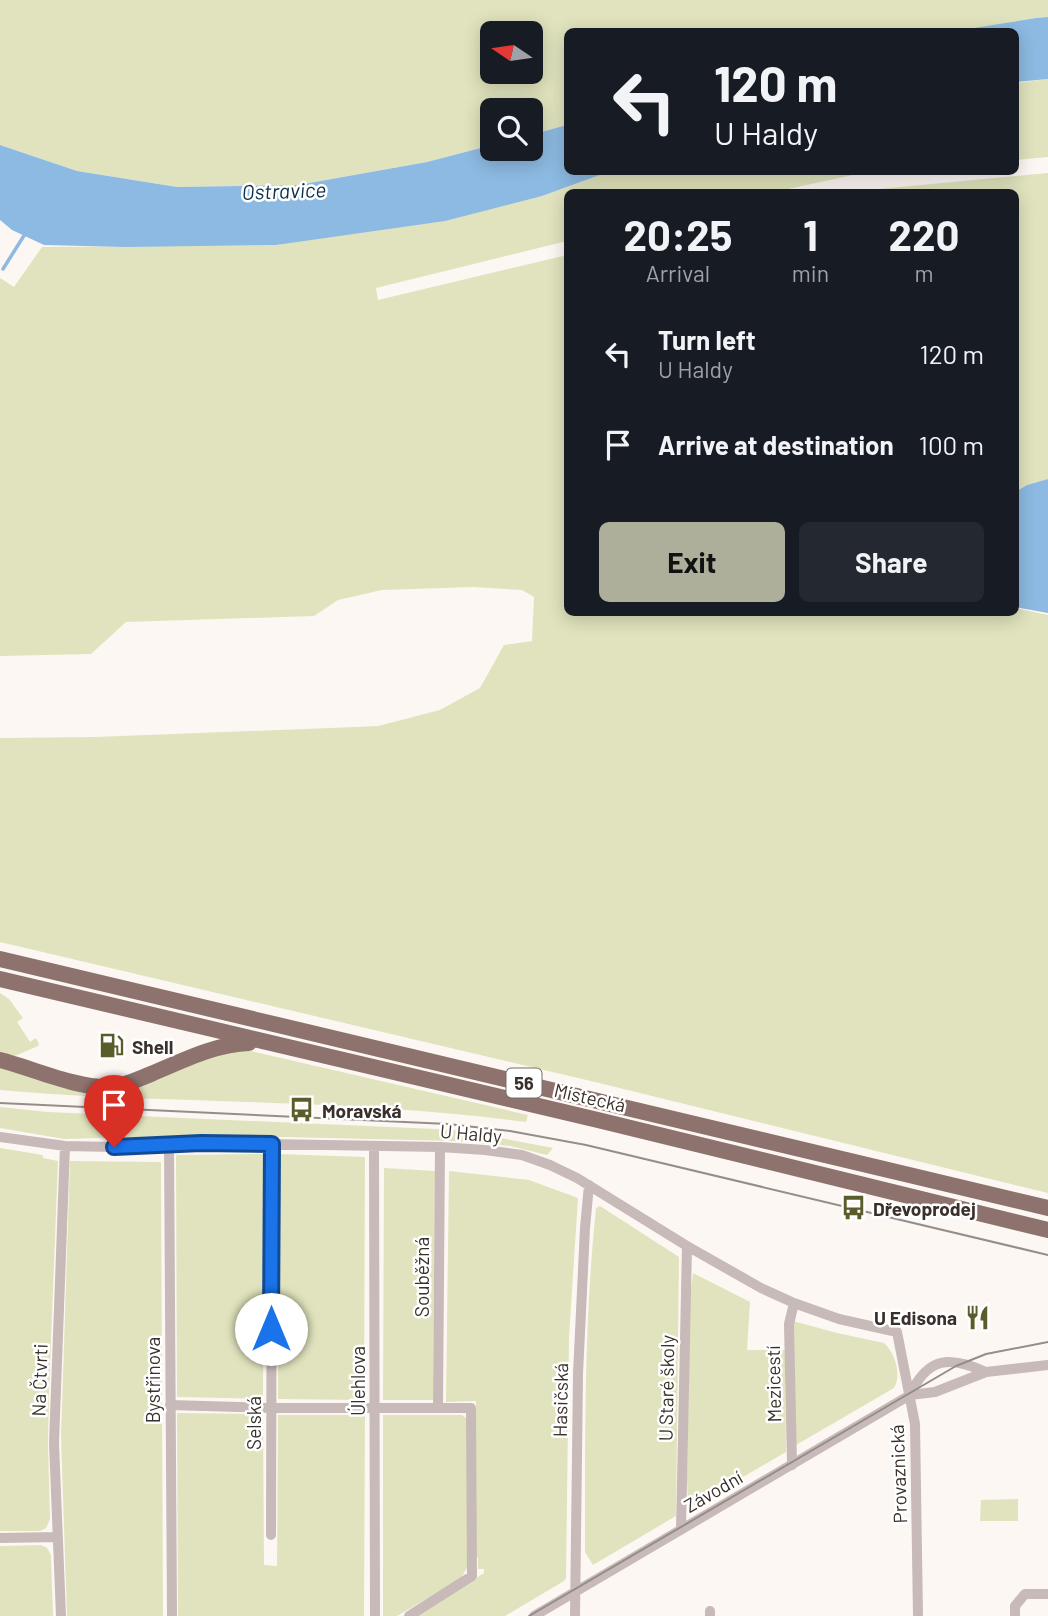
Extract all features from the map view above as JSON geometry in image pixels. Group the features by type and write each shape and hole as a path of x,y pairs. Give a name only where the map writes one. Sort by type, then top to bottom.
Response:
{"highway":[{"name":"Místecká","path":"0,959 1048,1208"},
{"name":"Místecká","path":"0,979 602,1121 1048,1230"},
{"path":"0,1060 88,1085 113,1087 135,1081 219,1047 270,1044"}],"street":[{"name":"U Haldy","path":"0,1137 65,1146 218,1143 440,1147 522,1156 563,1171 589,1185 761,1288 793,1303 839,1318 897,1332"},
{"name":"Bystřinova","path":"169,1144 172,1616"},
{"name":"Selská","path":"271,1535 272,1144"},
{"name":"Na Čtvrti","path":"61,1616 54,1443 65,1146"},
{"name":"Úlehlova","path":"374,1146 375,1616"},
{"name":"Souběžná","path":"438,1407 440,1147"},
{"name":"Hasičská","path":"575,1616 579,1339 589,1185"},
{"name":"U Staré školy","path":"681,1530 687,1246"},
{"name":"Mezicestí","path":"792,1465 789,1324 793,1303"},
{"name":"Provaznická","path":"897,1332 915,1424 918,1616"},
{"path":"910,1395 919,1377 943,1362 963,1362 986,1372"},
{"path":"910,1395 935,1392 986,1372 1048,1364"},
{"name":"Závodní","path":"534,1616 910,1395"},
{"path":"170,1405 471,1408 471,1576 409,1616"},
{"path":"0,1538 58,1536"},
{"path":"1015,1616 1015,1606 1025,1594 1048,1594"}],"green space":[{"path":"0,0 1048,0 1048,17 978,28 564,28 564,126 543,131 543,98 480,98 480,148 427,162 298,185 177,187 77,171 0,145"},
{"path":"1048,79 1048,157 1019,160 1019,83"},
{"path":"1048,173 1048,479 1019,490 1019,189 880,189"},
{"path":"600,175 853,175 788,189 564,189 564,242 376,288 378,300 564,256 564,616 1019,616 1019,609 1048,615 1048,1193 595,1082 0,942 0,738 378,726 440,710 480,688 504,645 532,641 534,597 522,590 474,587 382,590 338,600 314,616 126,622 91,654 0,656 0,278 14,287 42,247 276,245 542,196"},
{"path":"0,993 9,999 23,1018 17,1022 30,1042 36,1038 38,1046 15,1056 0,1054"},
{"path":"238,1048 528,1115 526,1122 359,1107 96,1097 0,1090 0,1067 82,1091"},
{"path":"0,1107 48,1112 458,1130 553,1148 547,1155 510,1146 454,1141 206,1135 64,1139 0,1128"},
{"path":"0,1148 43,1155 43,1158 58,1161 49,1393 50,1519 46,1528 40,1531 0,1531"},
{"path":"264,1154 263,1399 177,1397 176,1155"},
{"path":"278,1154 365,1157 364,1400 278,1399"},
{"path":"70,1161 161,1162 163,1616 67,1616 61,1437"},
{"path":"384,1168 435,1171 433,1400 383,1400"},
{"path":"449,1171 529,1180 578,1198 569,1337 566,1578 505,1616 417,1616 484,1573 484,1569 478,1569 476,1557 476,1401 446,1402"},
{"path":"600,1206 679,1257 676,1516 593,1565 585,1552 586,1380 592,1251 596,1208"},
{"path":"693,1273 750,1302 747,1350 785,1350 786,1452 688,1509 690,1297"},
{"path":"793,1321 884,1343 894,1358 897,1370 894,1388 796,1445"},
{"path":"177,1413 263,1414 264,1565 277,1566 278,1415 365,1415 364,1616 178,1616"},
{"path":"383,1415 462,1415 467,1422 467,1568 457,1581 397,1616 383,1616"},
{"path":"1018,1499 1018,1521 980,1521 981,1500"},
{"path":"41,1545 47,1548 51,1555 53,1616 0,1616 0,1546"}],"water":[{"path":"1048,17 1048,79 1019,82 1019,28 974,28"},
{"name":"Ostravice","path":"564,126 564,175 600,175 542,196 445,221 276,245 44,245 12,230 0,220 0,145 77,171 177,187 298,185 427,162 480,148 480,161 543,161 543,131"},
{"path":"1048,479 1048,613 1019,608 1019,490"}],"waterway":[{"path":"3,269 25,234"}],"tram line":[{"path":"0,1103 448,1124 510,1131 586,1145 1048,1255"},
{"path":"529,1616 956,1366 986,1354 1048,1342"}],"place":[{"name":"Shell","path":"112,1046"},
{"name":"Moravská","path":"302,1110"},
{"name":"Dřevoprodej","path":"853,1208"},
{"name":"U Edisona","path":"977,1317"}],"route":[{"path":"114,1147 201,1143 272,1144 271,1329"}]}
